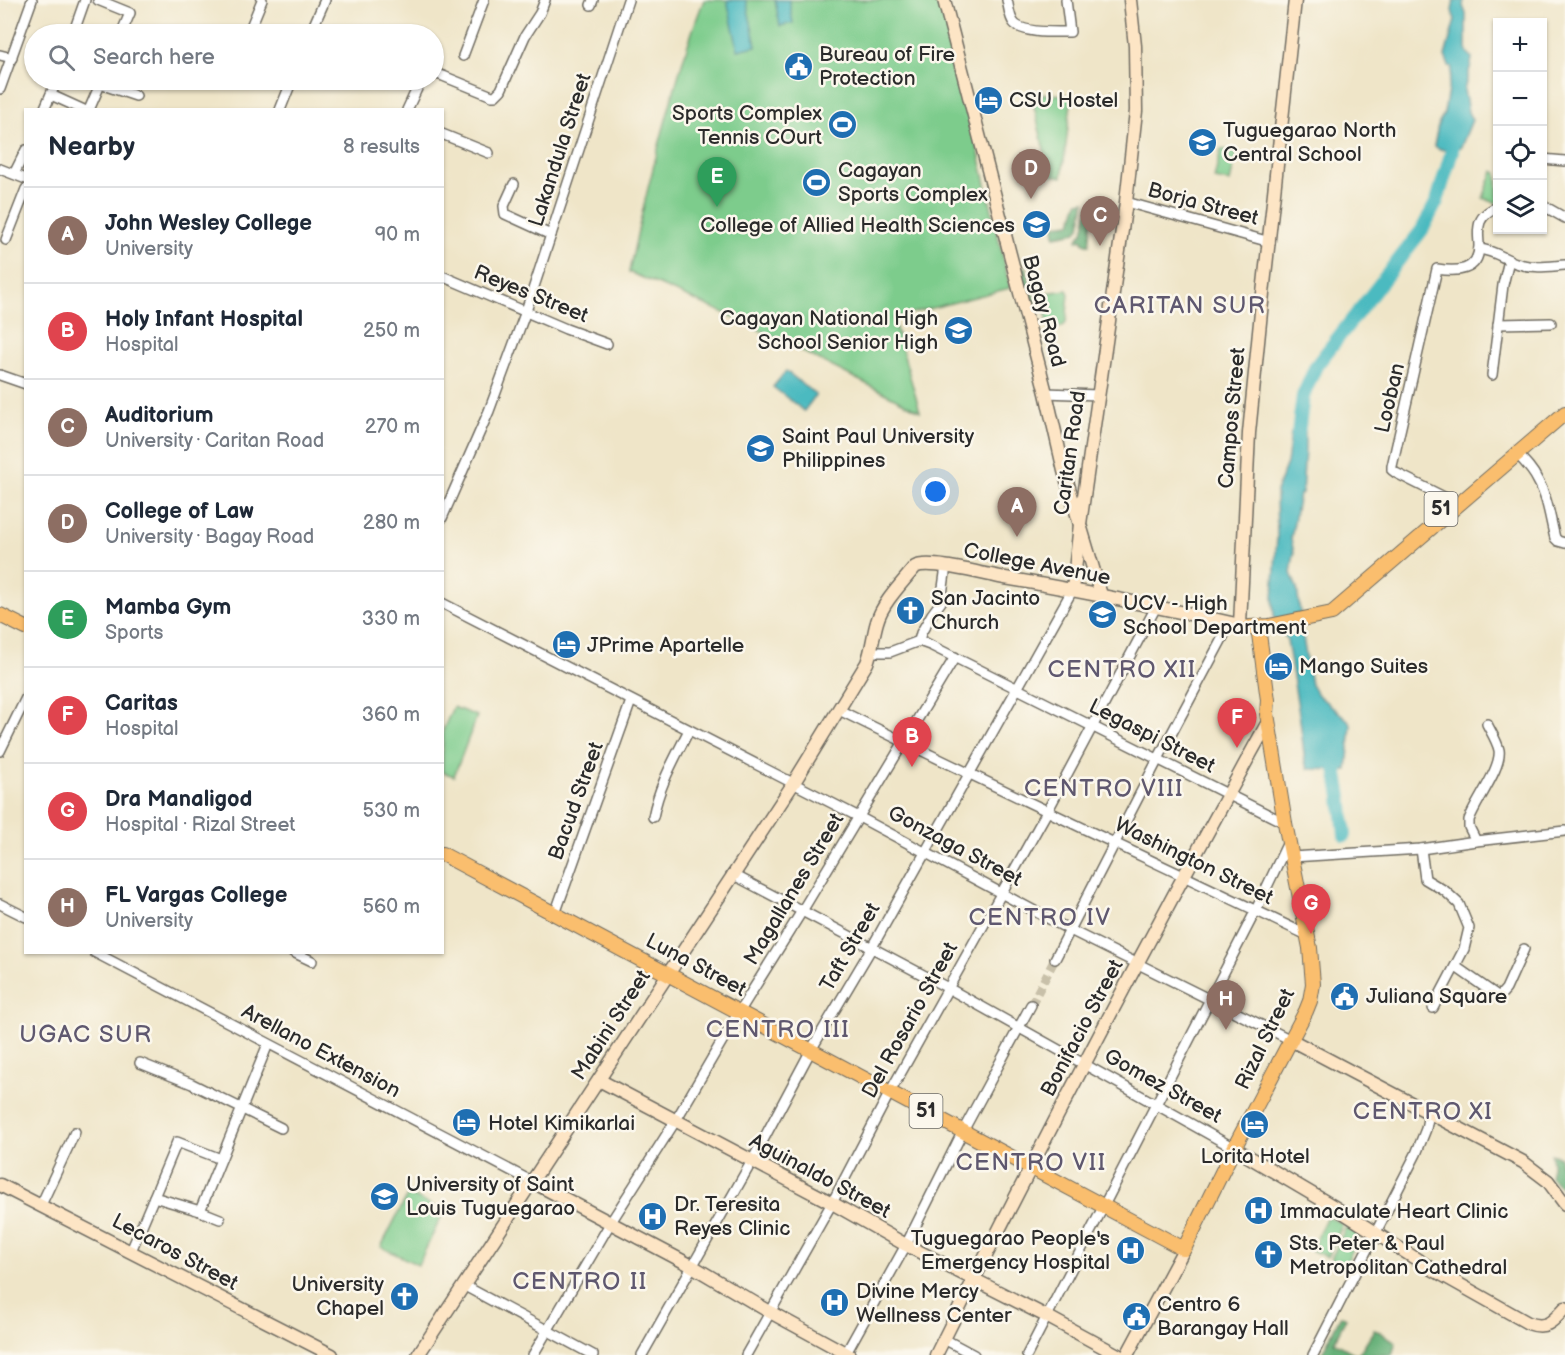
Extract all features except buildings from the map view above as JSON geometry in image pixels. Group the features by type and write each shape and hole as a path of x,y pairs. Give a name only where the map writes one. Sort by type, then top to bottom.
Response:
{"main road":[{"name":"51","path":"1317,617 1450,500 1565,404"},
{"name":"51","path":"1249,625 1317,617 1332,613 1565,413"},
{"path":"0,615 24,627"},
{"name":"Rizal Street","path":"1184,1249 1306,1011 1312,992 1313,975 1307,935 1267,718 1260,702 1249,625"},
{"name":"Luna Street","path":"444,855 1184,1249"}],"street":[{"path":"0,89 32,0"},
{"path":"77,24 85,0"},
{"path":"252,24 262,0"},
{"path":"314,24 325,0"},
{"path":"463,56 484,0"},
{"path":"444,75 495,96 501,90 525,36 540,13 545,0"},
{"name":"Lakandula Street","path":"444,513 489,411 526,311 628,0"},
{"name":"Bagay Road","path":"944,0 1046,393 1064,471 1101,595"},
{"path":"1008,0 1012,20 1019,27 1038,31 1070,32 1066,0"},
{"name":"Caritan Road","path":"1073,589 1080,524 1126,202 1136,111 1135,46 1130,0"},
{"name":"Campos Street","path":"1249,625 1249,433 1295,0"},
{"path":"103,1 130,13 125,24"},
{"path":"0,55 12,58"},
{"path":"45,108 53,90"},
{"path":"90,108 98,90"},
{"path":"121,90 136,96"},
{"path":"281,108 288,90"},
{"path":"408,108 416,90"},
{"path":"51,95 80,108"},
{"path":"444,135 489,153"},
{"path":"14,174 24,154"},
{"path":"1547,159 1565,161"},
{"path":"0,169 24,178"},
{"path":"514,184 504,206 505,214 551,236"},
{"path":"6,240 24,194"},
{"name":"Borja Street","path":"1126,202 1270,242"},
{"path":"1547,208 1565,218"},
{"path":"1493,209 1480,221 1479,249 1490,250 1523,265 1535,267 1565,265"},
{"name":"Looban","path":"1450,500 1396,473 1392,468 1437,269 1450,271 1469,268 1478,256 1479,249"},
{"path":"1492,375 1503,285 1509,260"},
{"name":"Reyes Street","path":"444,277 607,344"},
{"path":"1498,324 1551,323"},
{"path":"0,375 24,383"},
{"path":"1046,393 1098,395"},
{"path":"1517,454 1538,480 1555,538 1565,543"},
{"name":"College Avenue","path":"871,652 881,611 915,567 920,564 1073,589 1249,625"},
{"path":"871,652 890,652 919,641 921,633 941,602 946,567"},
{"name":"Taft Street","path":"642,1355 752,1161 811,1050 871,949 1073,589"},
{"name":"Gonzaga Street","path":"444,604 859,817 1070,930 1291,1040 1523,1162 1548,1181 1565,1204"},
{"name":"Del Rosario Street","path":"746,1355 1093,727 1156,607"},
{"path":"1055,958 1158,759 1249,625"},
{"name":"Legaspi Street","path":"919,641 1017,687 1285,822"},
{"name":"Mabini Street","path":"418,1355 793,784 864,670 871,652"},
{"name":"Magallanes Street","path":"533,1355 611,1222 676,1120 956,657"},
{"name":"Bacud Street","path":"555,914 632,701"},
{"path":"0,751 24,702"},
{"name":"Washington Street","path":"839,710 1307,935"},
{"name":"Bonifacio Street","path":"936,1355 1084,1065 1267,718"},
{"path":"1476,841 1469,827 1469,820 1499,756 1497,745 1486,724"},
{"path":"652,816 660,788 689,730"},
{"path":"1292,857 1421,849 1565,831"},
{"path":"1028,1355 1256,910 1288,840"},
{"path":"1421,849 1425,879 1445,891 1459,904 1469,928 1464,949 1456,967 1433,1008"},
{"name":"Gomez Street","path":"732,874 948,988 1234,1148 1308,1191 1432,1269 1528,1323 1536,1326 1548,1324 1565,1308"},
{"path":"0,904 24,916"},
{"path":"1456,967 1499,996 1506,989 1524,949"},
{"name":"Arellano Extension","path":"97,954 531,1181"},
{"path":"297,954 312,961"},
{"path":"531,1181 692,1266 847,1354 1031,1005"},
{"path":"200,1211 268,1044"},
{"path":"140,1063 192,1084 281,1128"},
{"name":"Aguinaldo Street","path":"599,1080 832,1203 906,1245 1118,1355"},
{"path":"1312,1355 1419,1148 1429,1113"},
{"path":"41,1205 75,1132"},
{"path":"131,1251 177,1142 221,1159"},
{"name":"Lecaros Street","path":"0,1185 332,1355"},
{"path":"154,1197 220,1219"},
{"name":"Rizal Street","path":"1127,1355 1184,1249"},
{"path":"462,1285 593,1355"},
{"path":"944,1339 974,1355"}],"green space":[{"name":"Cagayan Sports Complex","path":"704,0 940,0 964,89 1010,288 893,318 920,411 736,318 629,272 665,122 686,50"},
{"path":"1041,94 1072,95 1062,177 1050,175 1033,102 1034,97"},
{"path":"1221,149 1237,152 1230,182 1214,179"},
{"path":"1493,171 1493,202 1483,198"},
{"path":"1085,201 1080,227 1076,232 1055,236 1054,225 1071,223 1078,202"},
{"path":"1089,205 1094,206 1089,245 1082,239 1077,241 1077,239 1083,232"},
{"path":"1026,267 1038,312 1031,313 1019,269"},
{"path":"1067,290 1069,294 1066,323 1062,327 1052,327 1048,324 1043,296 1046,293"},
{"path":"453,707 477,716 454,776 444,773 444,728"},
{"path":"1551,1154 1560,1157 1560,1164 1565,1168 1565,1189 1550,1177"},
{"path":"408,1194 444,1211 418,1265 381,1247"},
{"path":"1327,1216 1343,1224 1327,1257 1311,1250"},
{"path":"1346,1227 1360,1234 1345,1266 1331,1259"},
{"path":"1341,1315 1346,1318 1334,1342 1357,1355 1321,1355"},
{"path":"1374,1330 1396,1342 1392,1355 1358,1355"}],"water":[{"path":"727,0 746,0 756,46 738,50"},
{"path":"775,0 789,0 793,23 780,26"},
{"path":"1454,0 1464,0 1466,50 1472,58 1464,90 1468,112 1472,120 1461,147 1447,150 1434,146 1438,125 1444,113 1452,67 1449,66 1445,56 1455,20 1452,11"},
{"path":"786,371 816,395 804,411 773,387"},
{"path":"1305,432 1302,493 1298,499 1291,539 1294,553 1291,573 1297,588 1311,685 1319,696 1351,724 1347,770 1308,769 1305,762 1287,640 1274,617 1276,491 1287,463 1291,433"}],"waterway":[{"path":"1296,449 1303,396 1316,366 1422,230 1437,201 1452,151 1453,133"},
{"path":"1333,752 1345,835"}],"tunnel":[{"path":"1031,1005 1055,959"}],"place":[{"name":"Bureau of Fire Protection","path":"798,66"},
{"name":"CSU Hostel","path":"988,100"},
{"name":"Sports Complex Tennis COurt","path":"843,125"},
{"name":"Tuguegarao North Central School","path":"1202,142"},
{"name":"Cagayan Sports Complex","path":"817,182"},
{"name":"College of Law","path":"1031,199"},
{"name":"Mamba Gym","path":"717,207"},
{"name":"College of Allied Health Sciences","path":"1036,225"},
{"name":"Auditorium","path":"1100,246"},
{"name":"Cagayan National High School Senior High","path":"959,330"},
{"name":"Saint Paul University Philippines","path":"761,448"},
{"name":"John Wesley College","path":"1017,537"},
{"name":"San Jacinto Church","path":"910,610"},
{"name":"UCV - High School Department","path":"1102,615"},
{"name":"JPrime Apartelle","path":"566,645"},
{"name":"Mango Suites","path":"1278,666"},
{"name":"Caritas","path":"1237,748"},
{"name":"Holy Infant Hospital","path":"912,767"},
{"name":"Dra Manaligod","path":"1311,934"},
{"name":"Juliana Square","path":"1345,996"},
{"name":"FL Vargas College","path":"1226,1030"},
{"name":"Hotel Kimikarlai","path":"467,1123"},
{"name":"Lorita Hotel","path":"1255,1125"},
{"name":"University of Saint Louis Tuguegarao","path":"385,1196"},
{"name":"Immaculate Heart Clinic","path":"1259,1211"},
{"name":"Dr. Teresita Reyes Clinic","path":"653,1216"},
{"name":"Tuguegarao People's Emergency Hospital","path":"1131,1250"},
{"name":"Sts. Peter & Paul Metropolitan Cathedral","path":"1268,1255"},
{"name":"University Chapel","path":"405,1296"},
{"name":"Divine Mercy Wellness Center","path":"835,1303"},
{"name":"Centro 6 Barangay Hall","path":"1136,1316"}],"district":[{"name":"CARITAN SUR","path":"1180,305"},
{"name":"CENTRO XII","path":"1122,669"},
{"name":"CENTRO VIII","path":"1104,788"},
{"name":"CENTRO IV","path":"1040,917"},
{"name":"CENTRO III","path":"778,1029"},
{"name":"UGAC SUR","path":"86,1034"},
{"name":"CENTRO XI","path":"1423,1111"},
{"name":"CENTRO VII","path":"1031,1162"},
{"name":"CENTRO II","path":"580,1281"}]}
